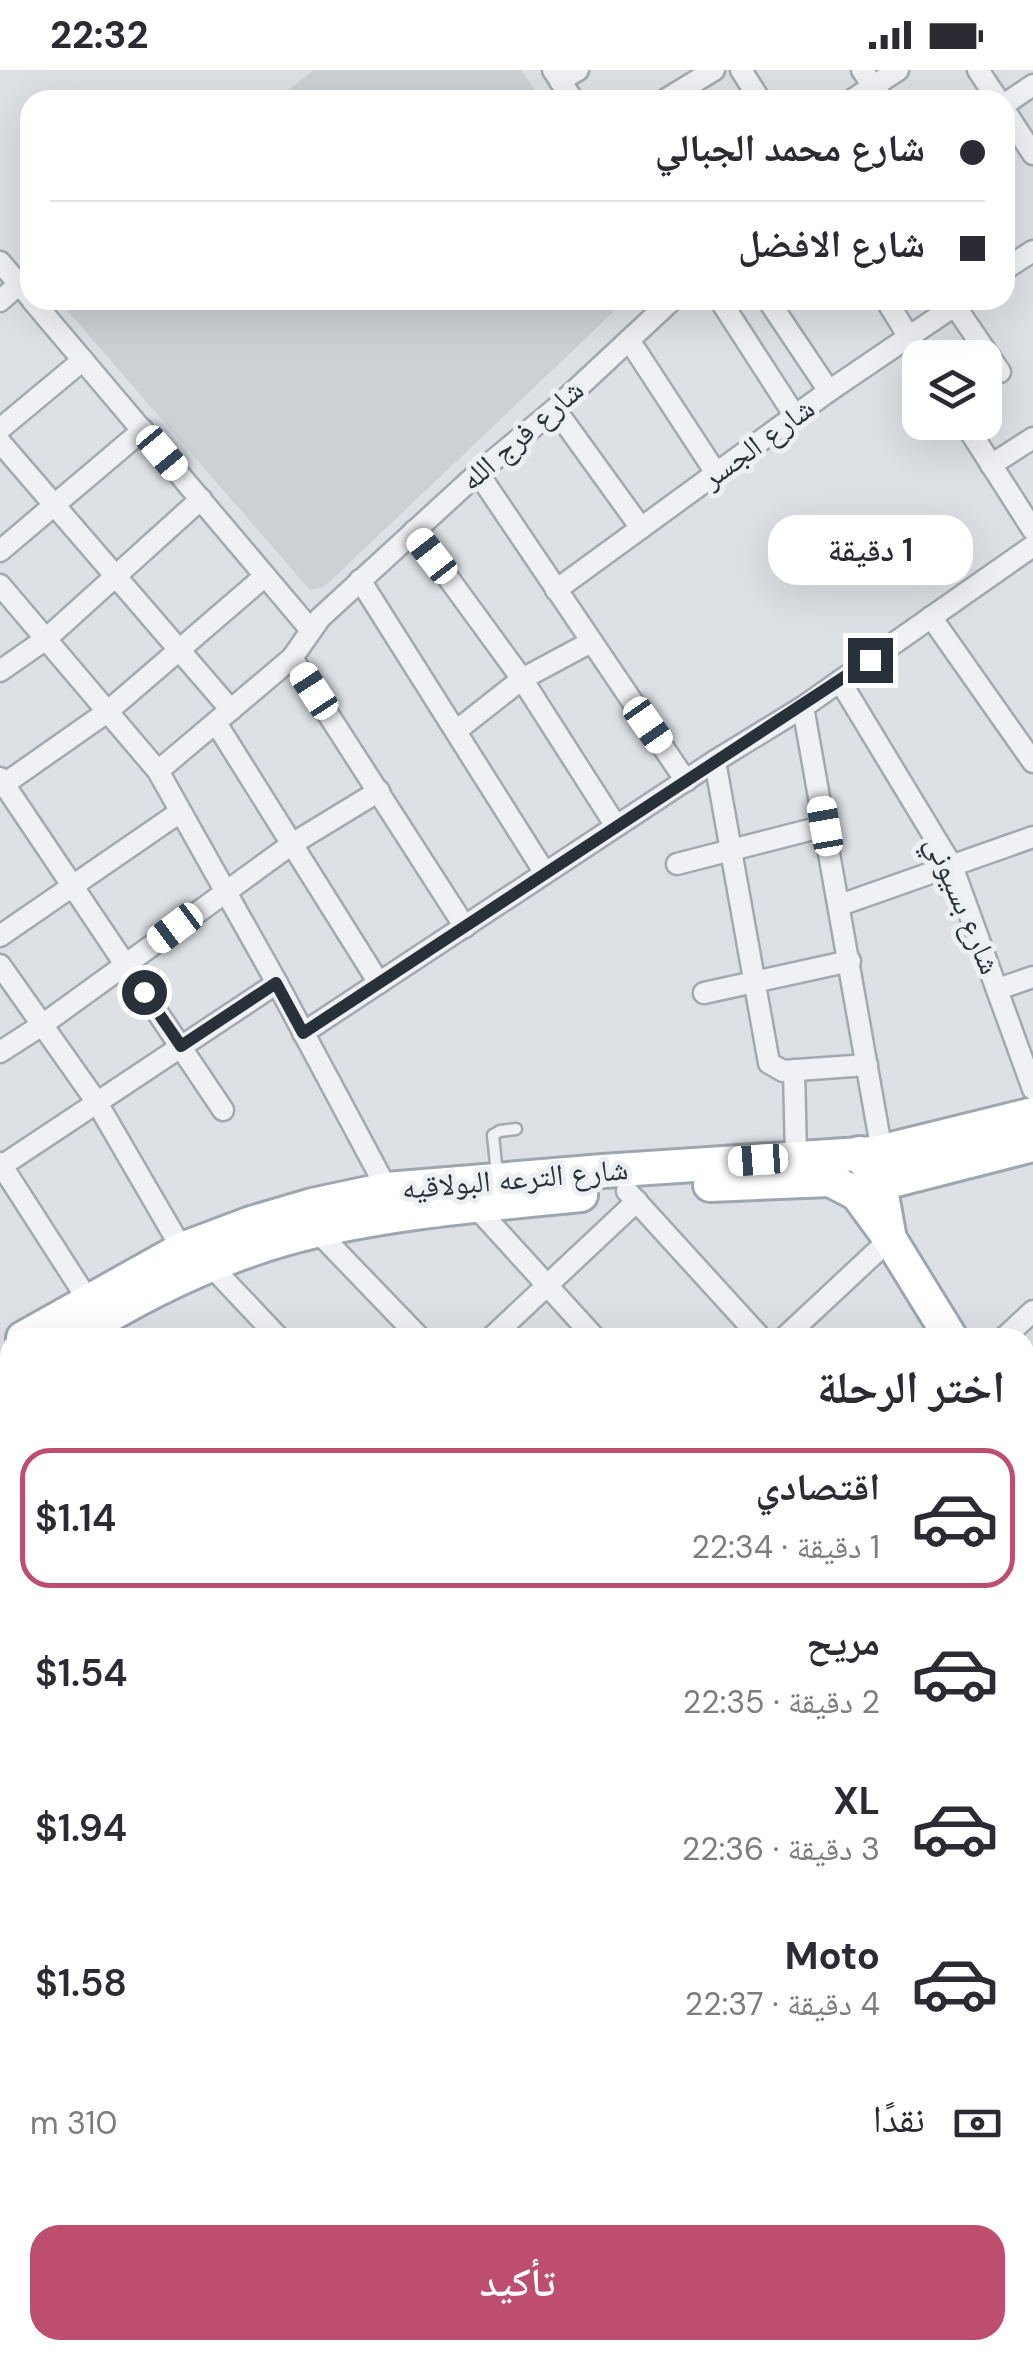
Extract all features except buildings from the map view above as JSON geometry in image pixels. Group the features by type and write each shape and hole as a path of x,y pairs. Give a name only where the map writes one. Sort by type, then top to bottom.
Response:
{"main road":[{"name":"شارع الترعه البولاقيه","path":"874,1163 1033,1114"},
{"name":"شارع الترعه البولاقيه","path":"196,1257 317,1231 618,1189 796,1156 874,1163 1033,1145"},
{"path":"874,1163 890,1239"},
{"name":"شارع الترعه البولاقيه","path":"87,1326 250,1223 387,1189 498,1180 618,1189 830,1180 857,1194 945,1328"}],"street":[{"path":"681,90 714,70"},
{"path":"873,85 898,70"},
{"path":"1015,124 1033,154"},
{"path":"0,262 20,286"},
{"path":"41,310 310,629"},
{"name":"شارع فرج الله","path":"158,771 292,658 310,629 360,580 661,310"},
{"path":"726,310 795,416"},
{"path":"775,310 829,391"},
{"path":"892,310 911,340"},
{"name":"شارع الجسر","path":"556,590 829,391 948,310"},
{"path":"963,310 981,340"},
{"path":"629,340 716,473"},
{"path":"0,429 84,360"},
{"path":"555,409 640,528"},
{"path":"0,551 142,430"},
{"path":"992,465 1033,438"},
{"path":"976,440 1033,530"},
{"path":"0,442 180,650 224,716 292,844 379,983"},
{"path":"478,473 686,780"},
{"path":"0,670 46,639 201,500"},
{"path":"414,531 522,679 616,826"},
{"path":"303,1033 715,760 803,707 1033,546"},
{"path":"224,1110 1,783 108,712 266,576"},
{"path":"360,580 545,873"},
{"path":"0,585 158,771 387,1189"},
{"path":"931,617 1033,762"},
{"path":"456,731 522,679 591,642"},
{"path":"292,658 465,927"},
{"name":"شارع بسيوني","path":"840,681 952,866 1033,1088"},
{"path":"803,707 867,1065 874,1163"},
{"path":"715,760 769,1063 777,1070 867,1065"},
{"path":"0,1052 292,844 379,792"},
{"path":"0,936 180,812"},
{"path":"676,864 825,826"},
{"path":"840,906 1033,837"},
{"path":"704,993 850,960"},
{"path":"0,965 96,1101 196,1257 269,1328"},
{"path":"998,990 1033,977"},
{"path":"87,1326 1,1165 276,983"},
{"path":"794,1070 796,1156"},
{"path":"501,1328 545,1286 618,1189 751,1328"},
{"path":"475,1206 585,1328"},
{"path":"317,1231 410,1328"},
{"path":"795,1328 890,1239"}],"lane":[{"path":"498,1180 493,1136 516,1129"}],"shaded area":[{"path":"314,70 521,70 535,90 288,90"},
{"path":"67,310 615,310 324,587 310,590"}],"route":[{"path":"144,992 181,1046 276,983 303,1033 870,660"}]}
